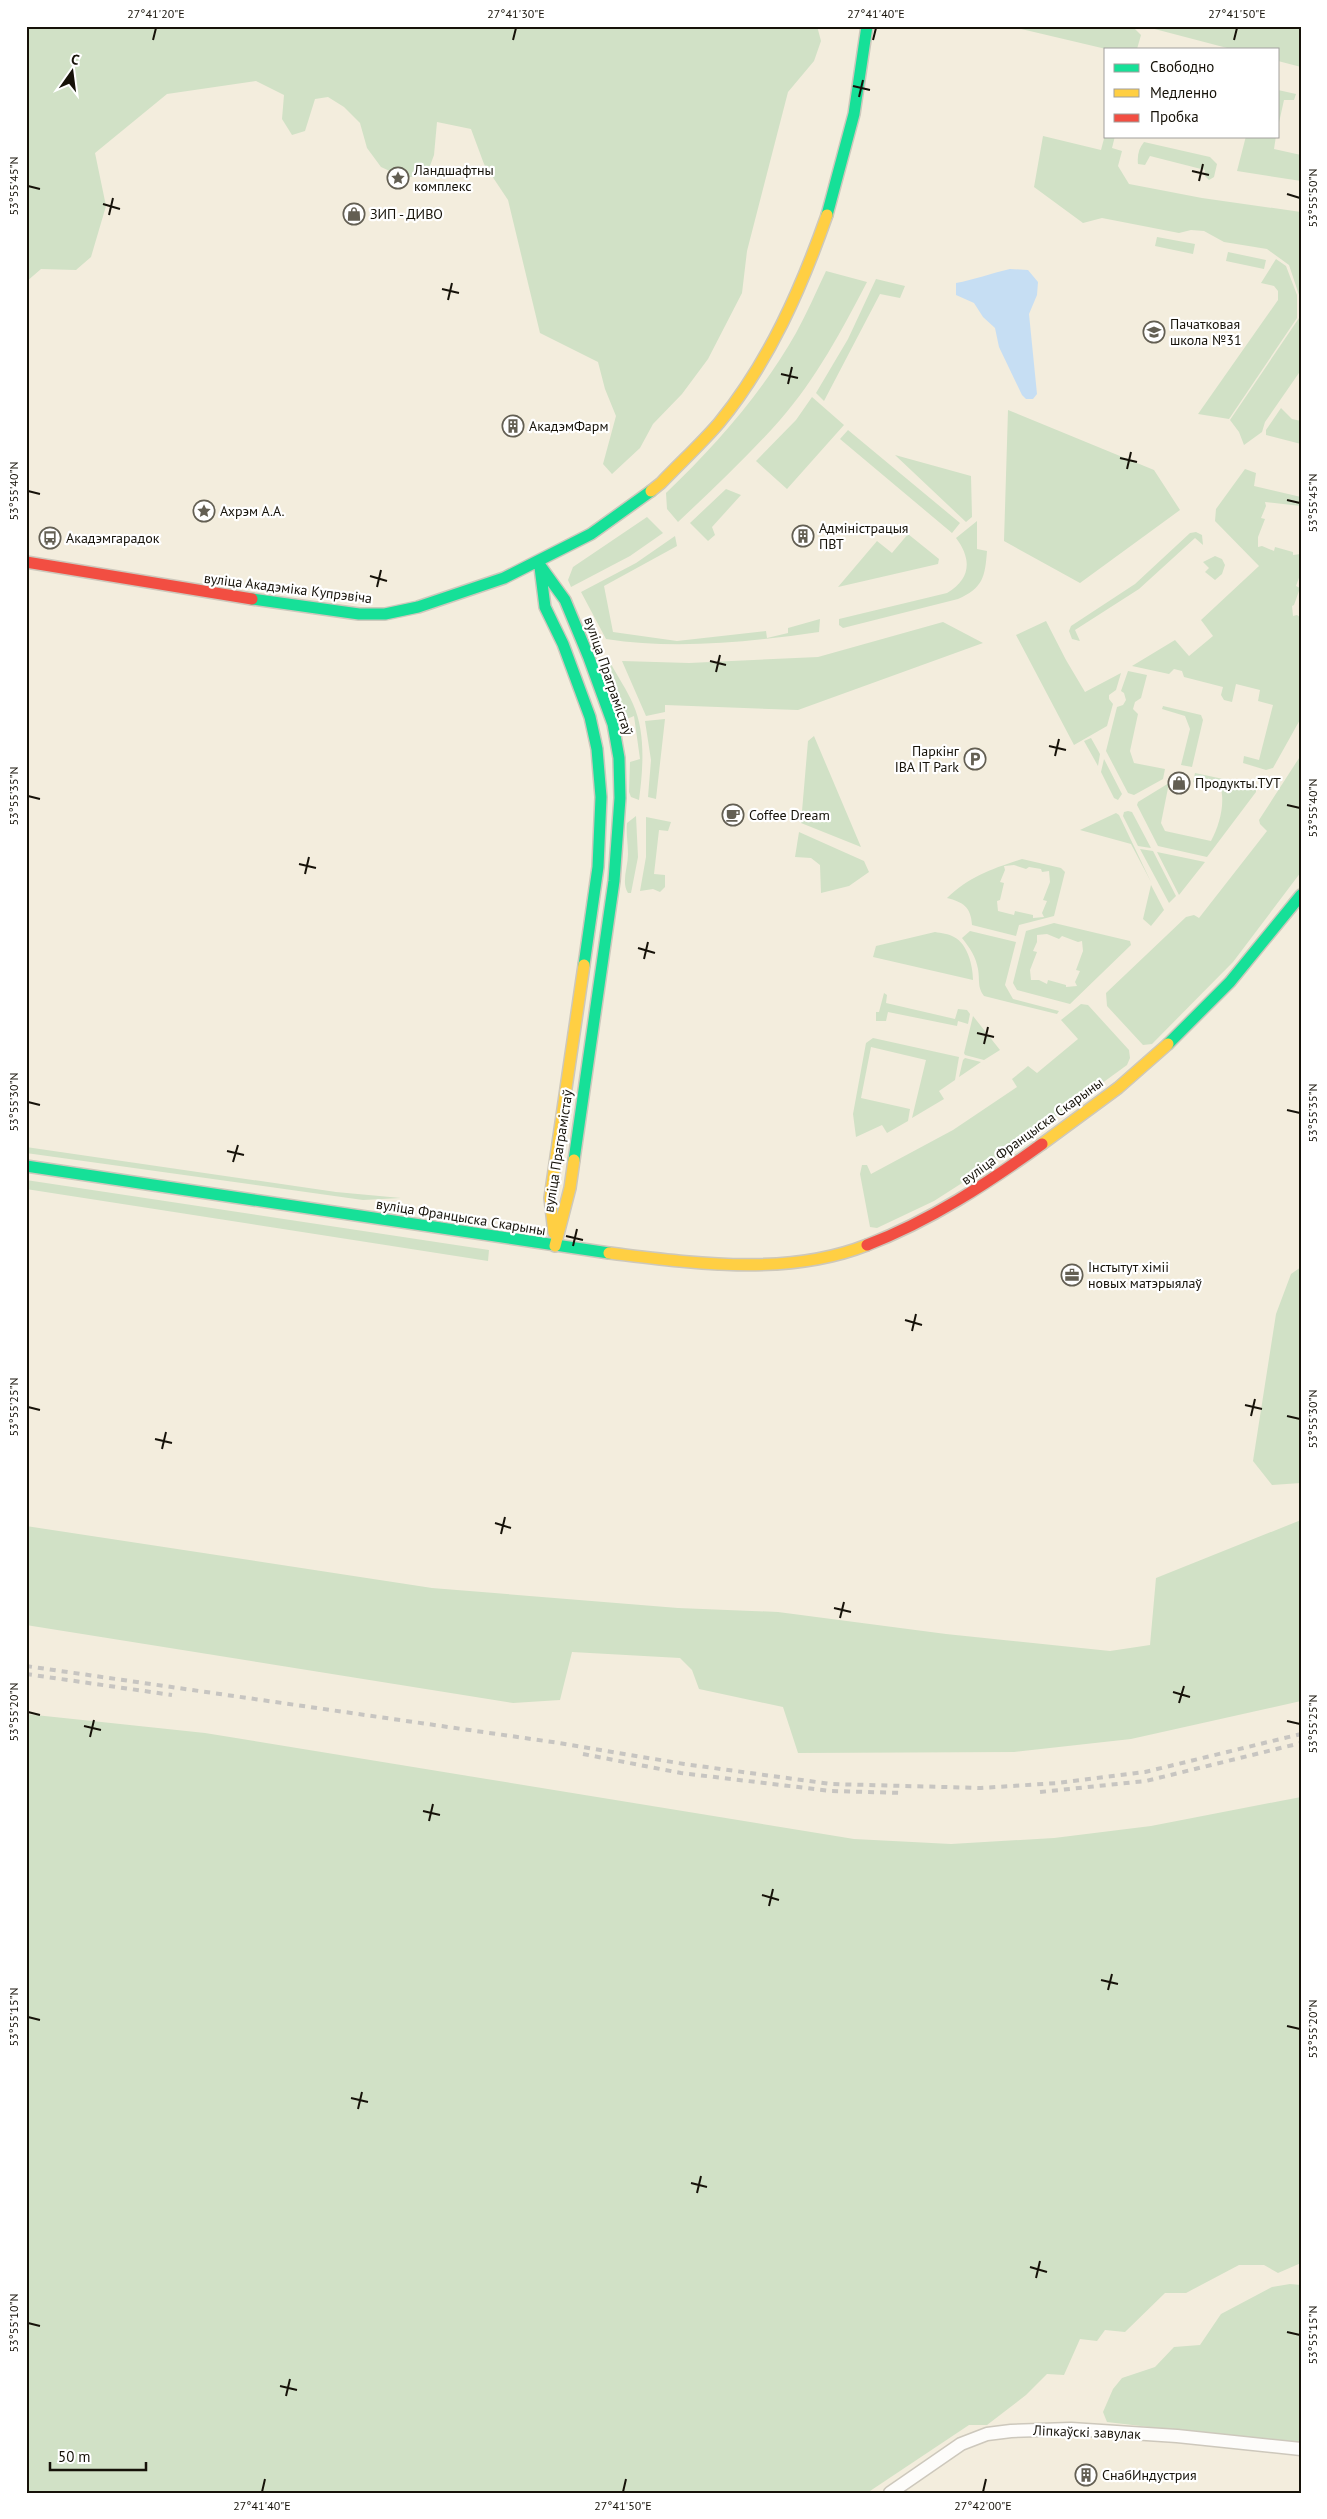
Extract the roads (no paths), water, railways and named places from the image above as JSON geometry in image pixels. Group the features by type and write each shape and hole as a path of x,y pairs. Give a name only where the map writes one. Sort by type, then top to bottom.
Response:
{"main road":[{"name":"вуліца Акадэміка Купрэвіча","path":"26,562 289,605 374,614 418,609 540,564 623,515 660,486 719,424 756,373 802,287 826,218 850,131 867,26"},
{"name":"вуліца Праграмістаў","path":"540,564 545,607 563,644 590,716 597,749 601,797 598,867 550,1198 555,1246"},
{"name":"вуліца Праграмістаў","path":"540,564 565,600 613,724 619,766 620,798 613,888 570,1188 555,1246"},
{"name":"вуліца Францыска Скарыны","path":"26,1166 555,1246 679,1261 778,1263 834,1256 886,1238 969,1195 1030,1153 1149,1063 1238,974 1301,895"}],"street":[{"name":"Ліпкаўскі завулак","path":"890,2493 961,2444 987,2434 1011,2431 1071,2429 1186,2436 1301,2449"}],"water":[{"path":"1010,269 1028,270 1038,282 1037,295 1029,314 1037,394 1033,399 1026,399 1022,395 999,347 995,328 983,317 974,303 956,295 956,283"}],"railway":[{"path":"26,1666 559,1743 684,1764 831,1784 981,1788 1058,1783 1145,1772 1301,1734"},
{"path":"26,1674 172,1695"},
{"path":"1040,1792 1146,1781 1301,1743"},
{"path":"583,1754 681,1773 831,1791 903,1793"}],"place":[{"name":"Ландшафтны комплекс","path":"398,178"},
{"name":"ЗИП - ДИВО","path":"354,214"},
{"name":"Пачатковая школа №31","path":"1154,332"},
{"name":"АкадэмФарм","path":"513,426"},
{"name":"Ахрэм А.А.","path":"204,511"},
{"name":"Адміністрацыя ПВТ","path":"803,536"},
{"name":"Акадэмгарадок","path":"50,538"},
{"name":"Паркінг IBA IT Park","path":"975,759"},
{"name":"Продукты.ТУТ","path":"1179,783"},
{"name":"Coffee Dream","path":"733,815"},
{"name":"Інстытут хіміі новых матэрыялаў","path":"1072,1275"},
{"name":"СнабИндустрия","path":"1086,2475"}]}
